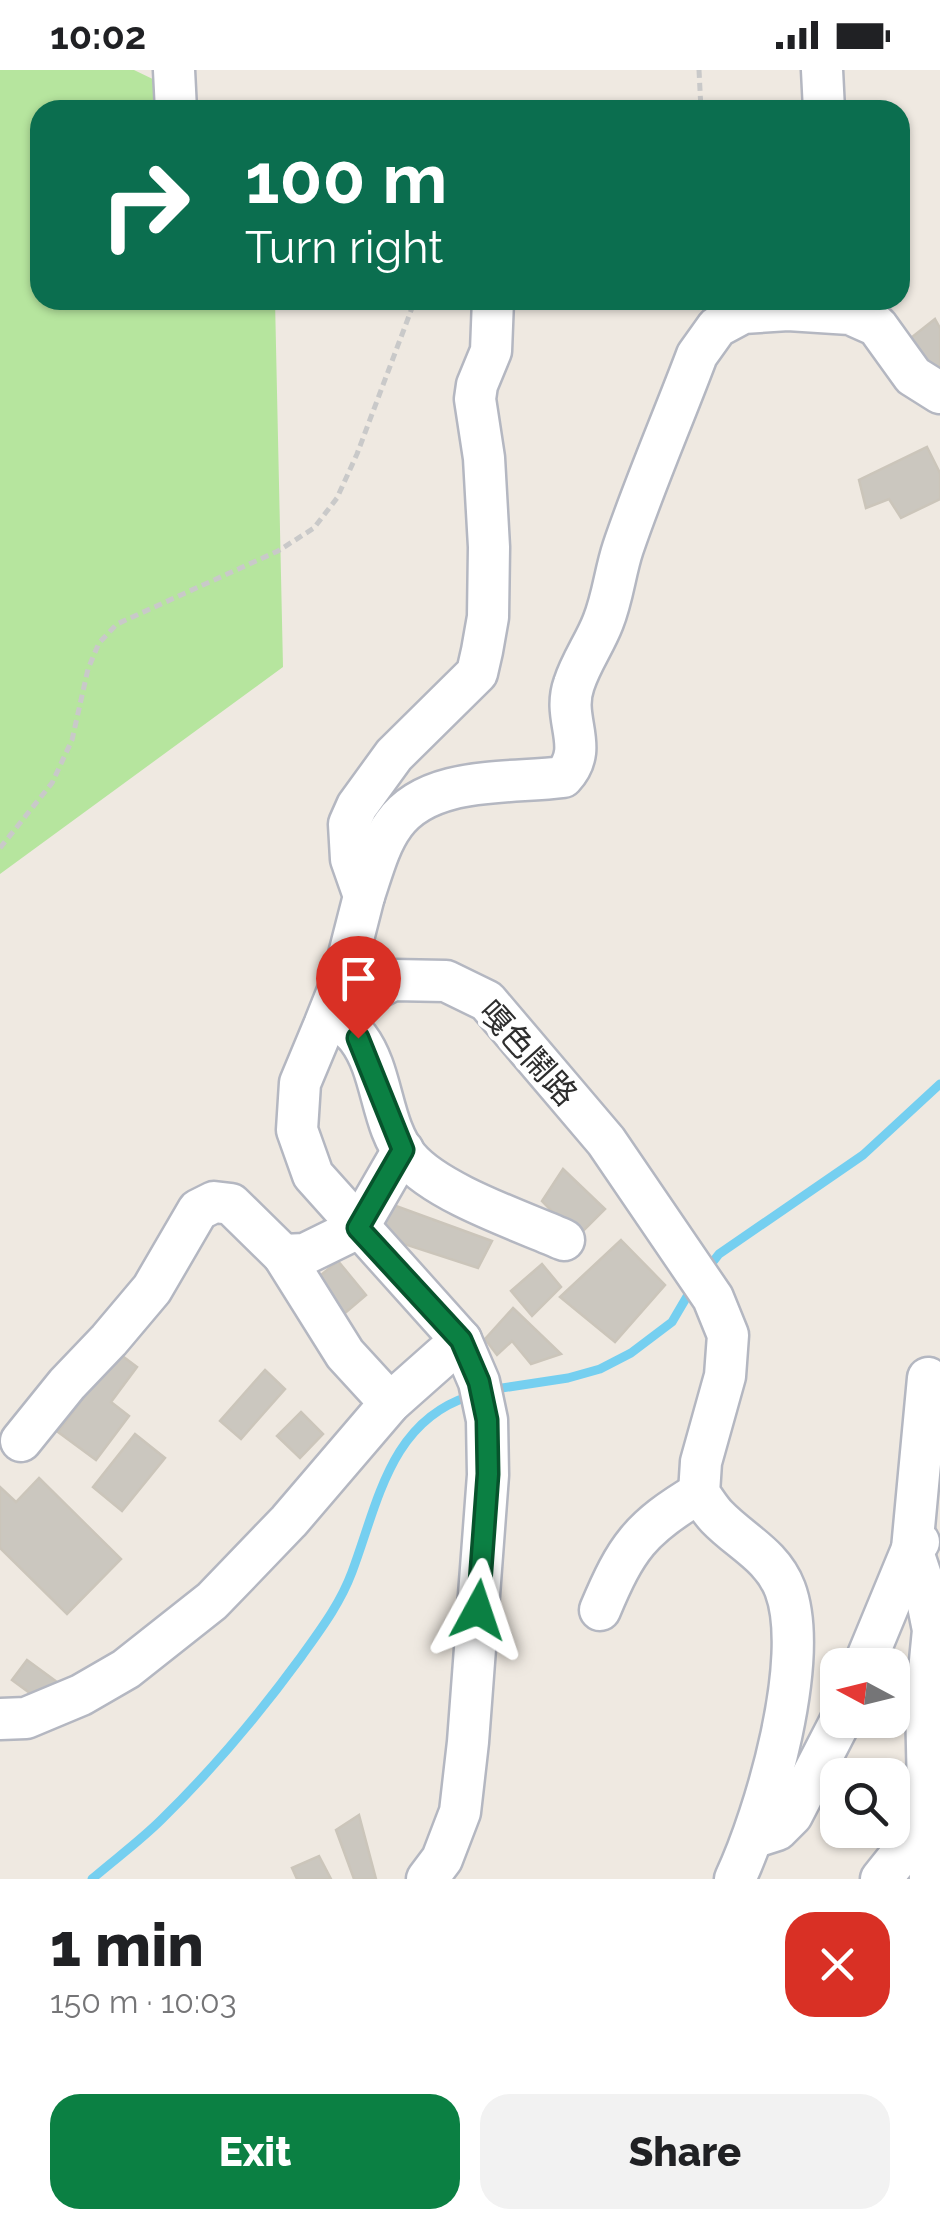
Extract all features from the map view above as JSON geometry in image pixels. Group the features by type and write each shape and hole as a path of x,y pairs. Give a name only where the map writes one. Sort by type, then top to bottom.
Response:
{"street":[{"path":"174,70 176,100"},
{"path":"822,70 824,100"},
{"path":"364,896 348,841 349,824 357,806 418,728 465,688 477,673 482,652 488,616 489,529 475,400 477,384 491,352 493,310"},
{"path":"428,1879 442,1859 460,1812 488,1474 487,1420 479,1382 461,1340 312,1175 297,1130 300,1084 329,1022 364,896 394,824 415,804 450,788 562,777 574,765 577,744 568,711 574,684 603,624 622,551 698,355 717,326 742,313 875,313 912,376 940,393"},
{"name":"嘎色鬧路","path":"329,1022 355,999 393,980 446,980 487,1001 606,1141 714,1298 728,1335 725,1376 701,1462 699,1493"},
{"path":"329,1022 358,1038 403,1150 428,1176 564,1240"},
{"path":"283,1255 305,1254 358,1228 403,1150"},
{"path":"21,1441 152,1289 198,1210 214,1202 231,1204 283,1255 346,1354 390,1403"},
{"path":"0,1720 26,1718 81,1695 126,1669 212,1601 289,1521 390,1403 461,1340"},
{"path":"871,1648 912,1550 928,1378"},
{"path":"600,1610 620,1564 641,1533 699,1493 718,1518 763,1554 785,1588 794,1636 780,1743 754,1838 736,1879"},
{"path":"912,1550 940,1520"},
{"path":"912,1550 933,1630 926,1702 930,1879"},
{"path":"754,1838 777,1830 792,1815 832,1738"},
{"path":"881,1879 912,1840 926,1808"}],"path":[{"path":"699,70 700,100"},
{"path":"0,848 52,784 72,740 88,670 99,642 118,624 278,551 314,528 337,498 358,454 411,310"}],"green space":[{"path":"0,70 134,70 196,100 30,100 30,310 275,310 283,667 0,874"}],"building":[{"path":"935,319 940,328 940,366 922,377 902,345"},
{"path":"927,447 940,473 940,499 901,518 889,499 866,508 859,480"},
{"path":"563,1169 605,1209 577,1237 542,1201"},
{"path":"385,1202 492,1241 478,1268 404,1244 377,1218"},
{"path":"621,1240 665,1285 615,1342 560,1297"},
{"path":"338,1261 366,1295 338,1319 309,1285"},
{"path":"542,1264 561,1287 532,1316 511,1291"},
{"path":"513,1308 561,1354 531,1364 512,1341 497,1355 485,1339"},
{"path":"117,1352 137,1367 111,1402 129,1416 96,1460 58,1432"},
{"path":"265,1370 285,1389 241,1439 220,1421"},
{"path":"301,1412 323,1434 300,1458 277,1436"},
{"path":"135,1434 165,1458 122,1511 93,1487"},
{"path":"39,1478 121,1559 67,1614 0,1548 0,1487 16,1502"},
{"path":"27,1660 57,1682 42,1702 12,1680"},
{"path":"359,1815 376,1879 354,1879 336,1830"},
{"path":"319,1856 331,1879 297,1879 292,1868"}],"waterway":[{"path":"708,1268 719,1254 863,1155 940,1084"},
{"path":"489,1390 600,1369 631,1353 672,1322 692,1288"},
{"path":"92,1879 181,1800 269,1699 342,1595 380,1493 404,1444 421,1424 470,1396"}],"route":[{"path":"358,1038 403,1150 358,1228 461,1340 479,1382 487,1420 488,1474 478,1610"}]}
